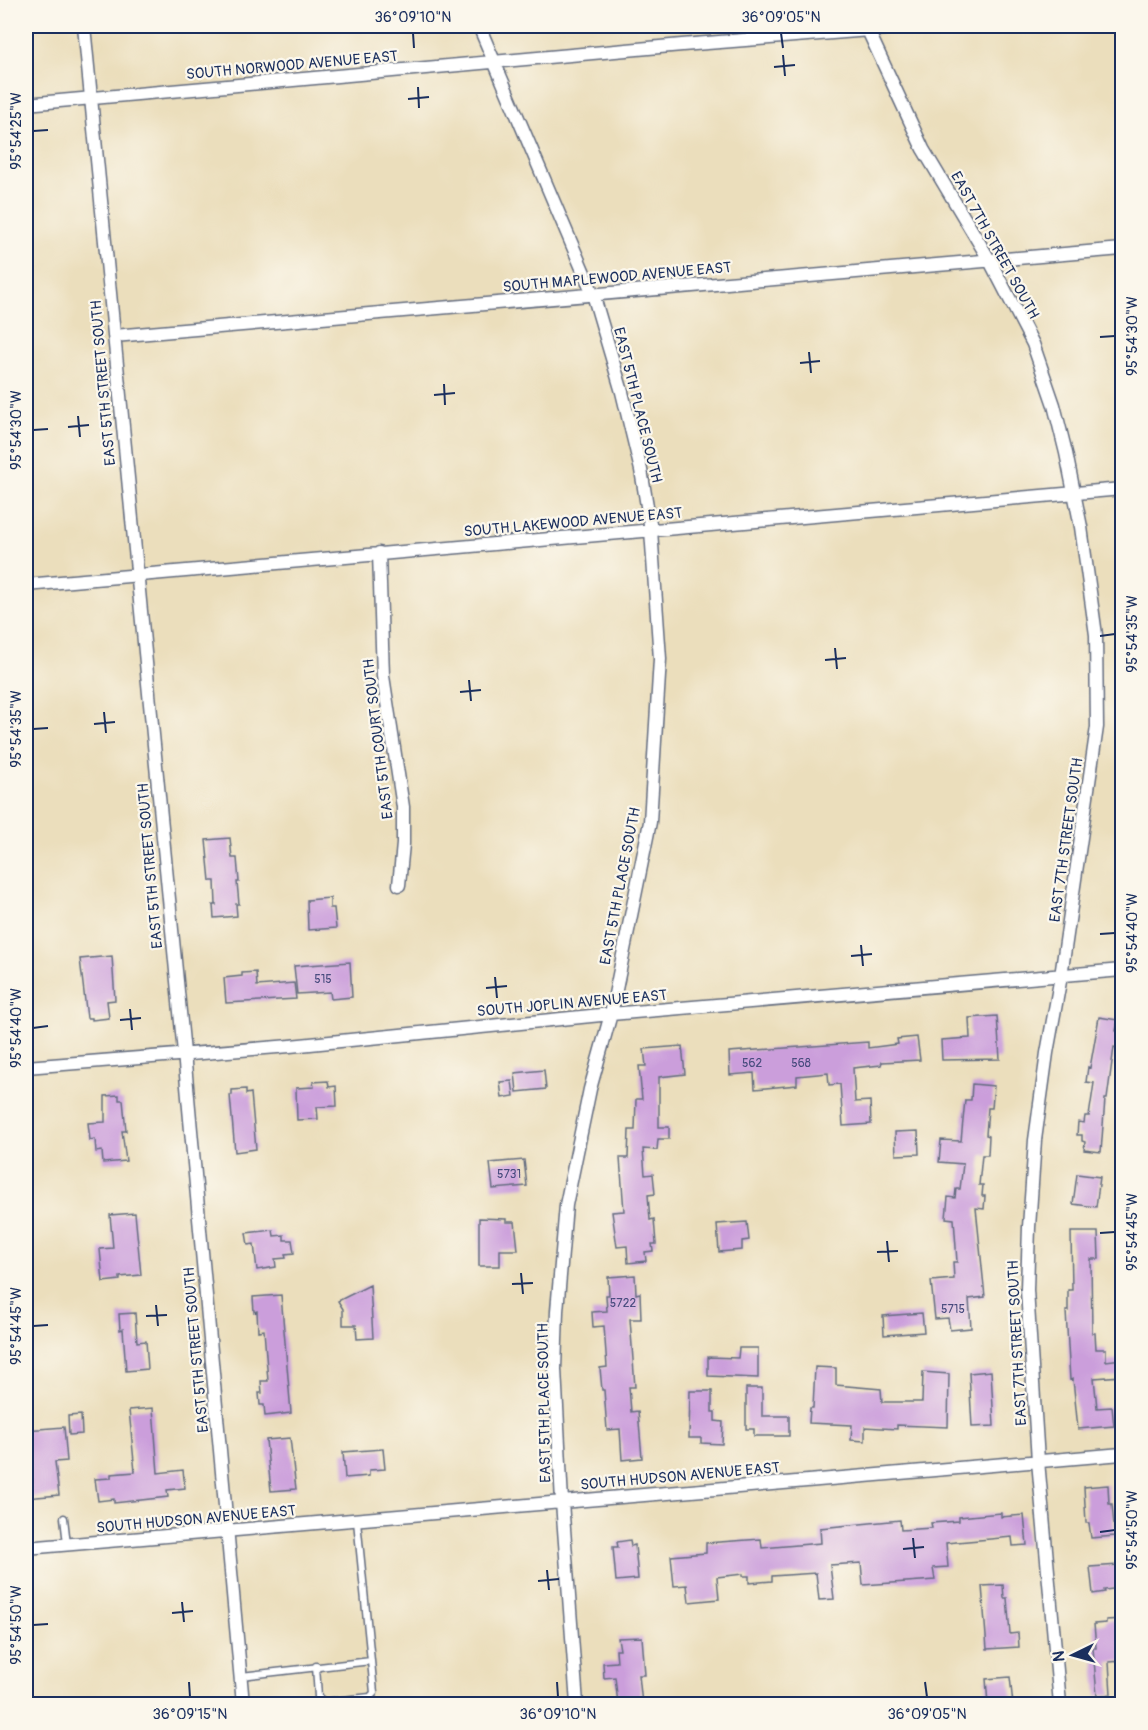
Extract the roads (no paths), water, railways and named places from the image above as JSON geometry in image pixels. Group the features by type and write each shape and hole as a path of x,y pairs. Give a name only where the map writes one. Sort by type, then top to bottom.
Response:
{"street":[{"name":"EAST 5TH STREET SOUTH","path":"84,26 184,1053 243,1704"},
{"name":"EAST 5TH PLACE SOUTH","path":"479,26 593,294 622,392 641,470 651,530 660,659 650,822 610,1014 590,1089 566,1205 557,1311 555,1369 577,1704"},
{"name":"SOUTH NORWOOD AVENUE EAST","path":"26,104 867,28 920,26"},
{"name":"EAST 7TH STREET SOUTH","path":"867,28 923,149 990,261 1033,344 1054,405 1075,494 1096,634 1097,727 1061,976 1047,1053 1037,1129 1029,1227 1027,1290 1038,1461 1060,1704"},
{"name":"SOUTH MAPLEWOOD AVENUE EAST","path":"114,336 1122,249"},
{"name":"SOUTH LAKEWOOD AVENUE EAST","path":"26,585 1122,489"},
{"name":"EAST 5TH COURT SOUTH","path":"379,553 383,676 403,807 403,844 399,885"},
{"name":"SOUTH JOPLIN AVENUE EAST","path":"26,1068 1122,970"},
{"name":"SOUTH HUDSON AVENUE EAST","path":"26,1548 1122,1454"}],"lane":[{"path":"64,1518 67,1545"},
{"path":"316,1666 318,1696 324,1702 370,1697 374,1692 357,1521"},
{"path":"240,1676 371,1661"}]}
